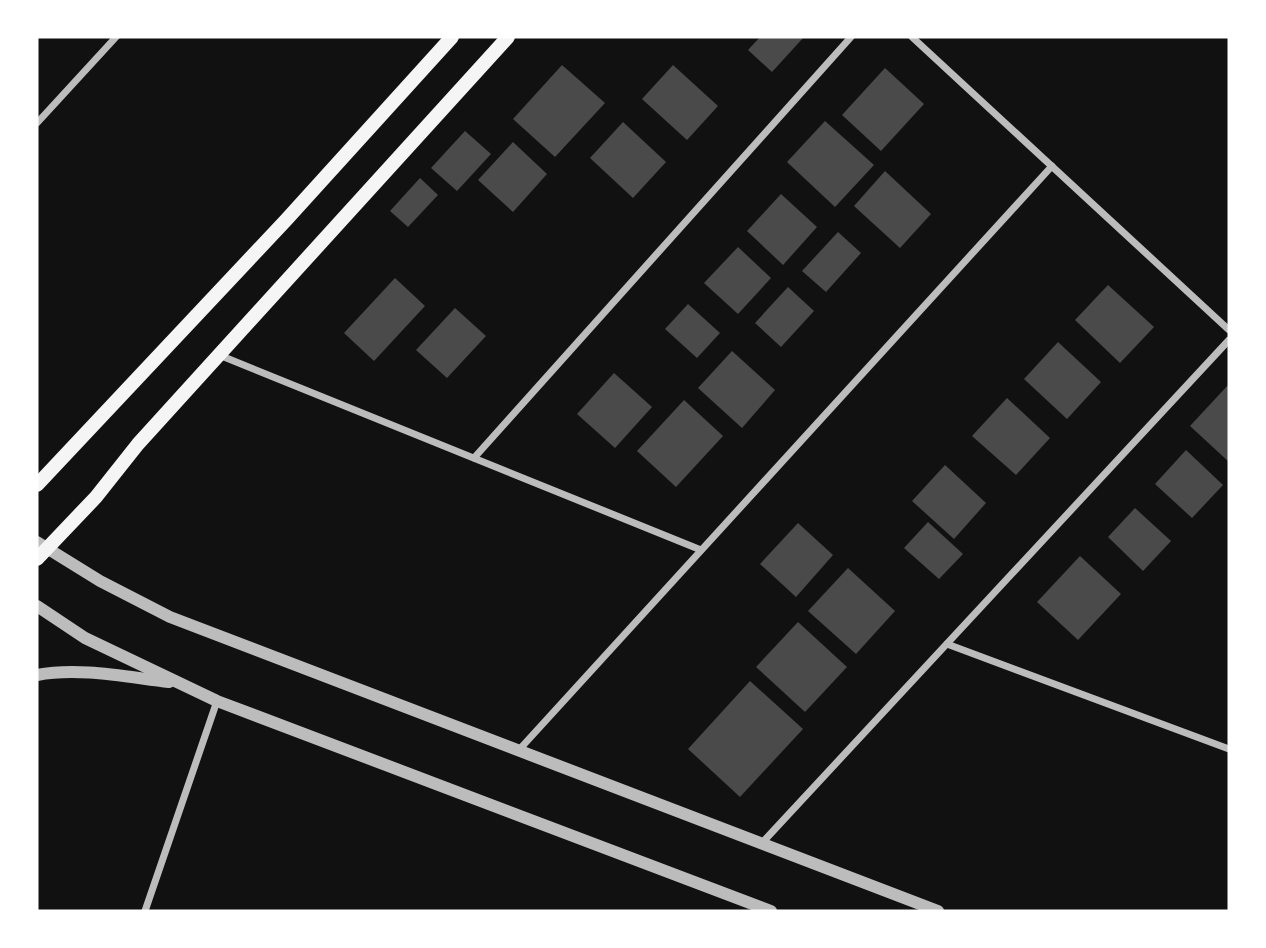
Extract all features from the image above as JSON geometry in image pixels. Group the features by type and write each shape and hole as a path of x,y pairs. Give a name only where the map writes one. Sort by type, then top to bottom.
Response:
{"main road":[{"path":"37,485 287,219 452,37"},
{"path":"40,550 96,497 138,444 508,37"}],"street":[{"path":"37,123 116,37"},
{"path":"474,458 851,37"},
{"path":"912,37 1229,330"},
{"path":"518,751 1052,166"},
{"path":"761,844 1229,340"},
{"path":"219,355 701,550"},
{"path":"40,550 170,617 938,911"},
{"path":"37,606 85,638 217,701 771,911"},
{"path":"947,644 1229,749"},
{"path":"37,675 50,672 100,673 180,683"},
{"path":"145,911 217,701"}],"building":[{"path":"760,37 804,37 772,72 748,50"},
{"path":"562,65 605,103 555,157 513,119"},
{"path":"673,65 718,106 687,140 642,99"},
{"path":"885,68 924,104 881,151 842,115"},
{"path":"825,121 874,165 835,207 787,162"},
{"path":"623,122 666,162 633,198 590,158"},
{"path":"465,131 491,154 457,191 431,168"},
{"path":"513,142 547,174 513,212 478,180"},
{"path":"885,171 931,214 900,248 854,206"},
{"path":"420,178 438,195 408,227 390,211"},
{"path":"781,194 817,227 783,265 747,231"},
{"path":"838,232 861,253 826,292 802,271"},
{"path":"738,247 771,278 738,314 704,283"},
{"path":"395,278 425,306 374,361 344,333"},
{"path":"1108,285 1154,327 1120,363 1075,320"},
{"path":"788,287 814,311 781,347 755,323"},
{"path":"688,304 720,333 697,358 665,329"},
{"path":"455,308 486,336 447,378 416,350"},
{"path":"1058,342 1101,382 1067,419 1024,379"},
{"path":"732,351 775,390 742,428 698,388"},
{"path":"614,373 652,407 615,448 577,414"},
{"path":"1229,384 1229,462 1190,426"},
{"path":"1007,398 1050,438 1016,475 972,436"},
{"path":"684,400 723,436 676,487 637,451"},
{"path":"1186,450 1223,485 1192,518 1155,484"},
{"path":"945,465 986,503 954,539 912,501"},
{"path":"1135,508 1171,541 1143,571 1108,537"},
{"path":"928,522 963,554 939,579 904,548"},
{"path":"798,523 833,555 796,597 760,564"},
{"path":"1080,556 1121,594 1078,640 1037,602"},
{"path":"848,568 895,611 856,654 808,611"},
{"path":"798,622 847,667 805,712 756,667"},
{"path":"750,681 803,729 740,797 688,749"}]}
